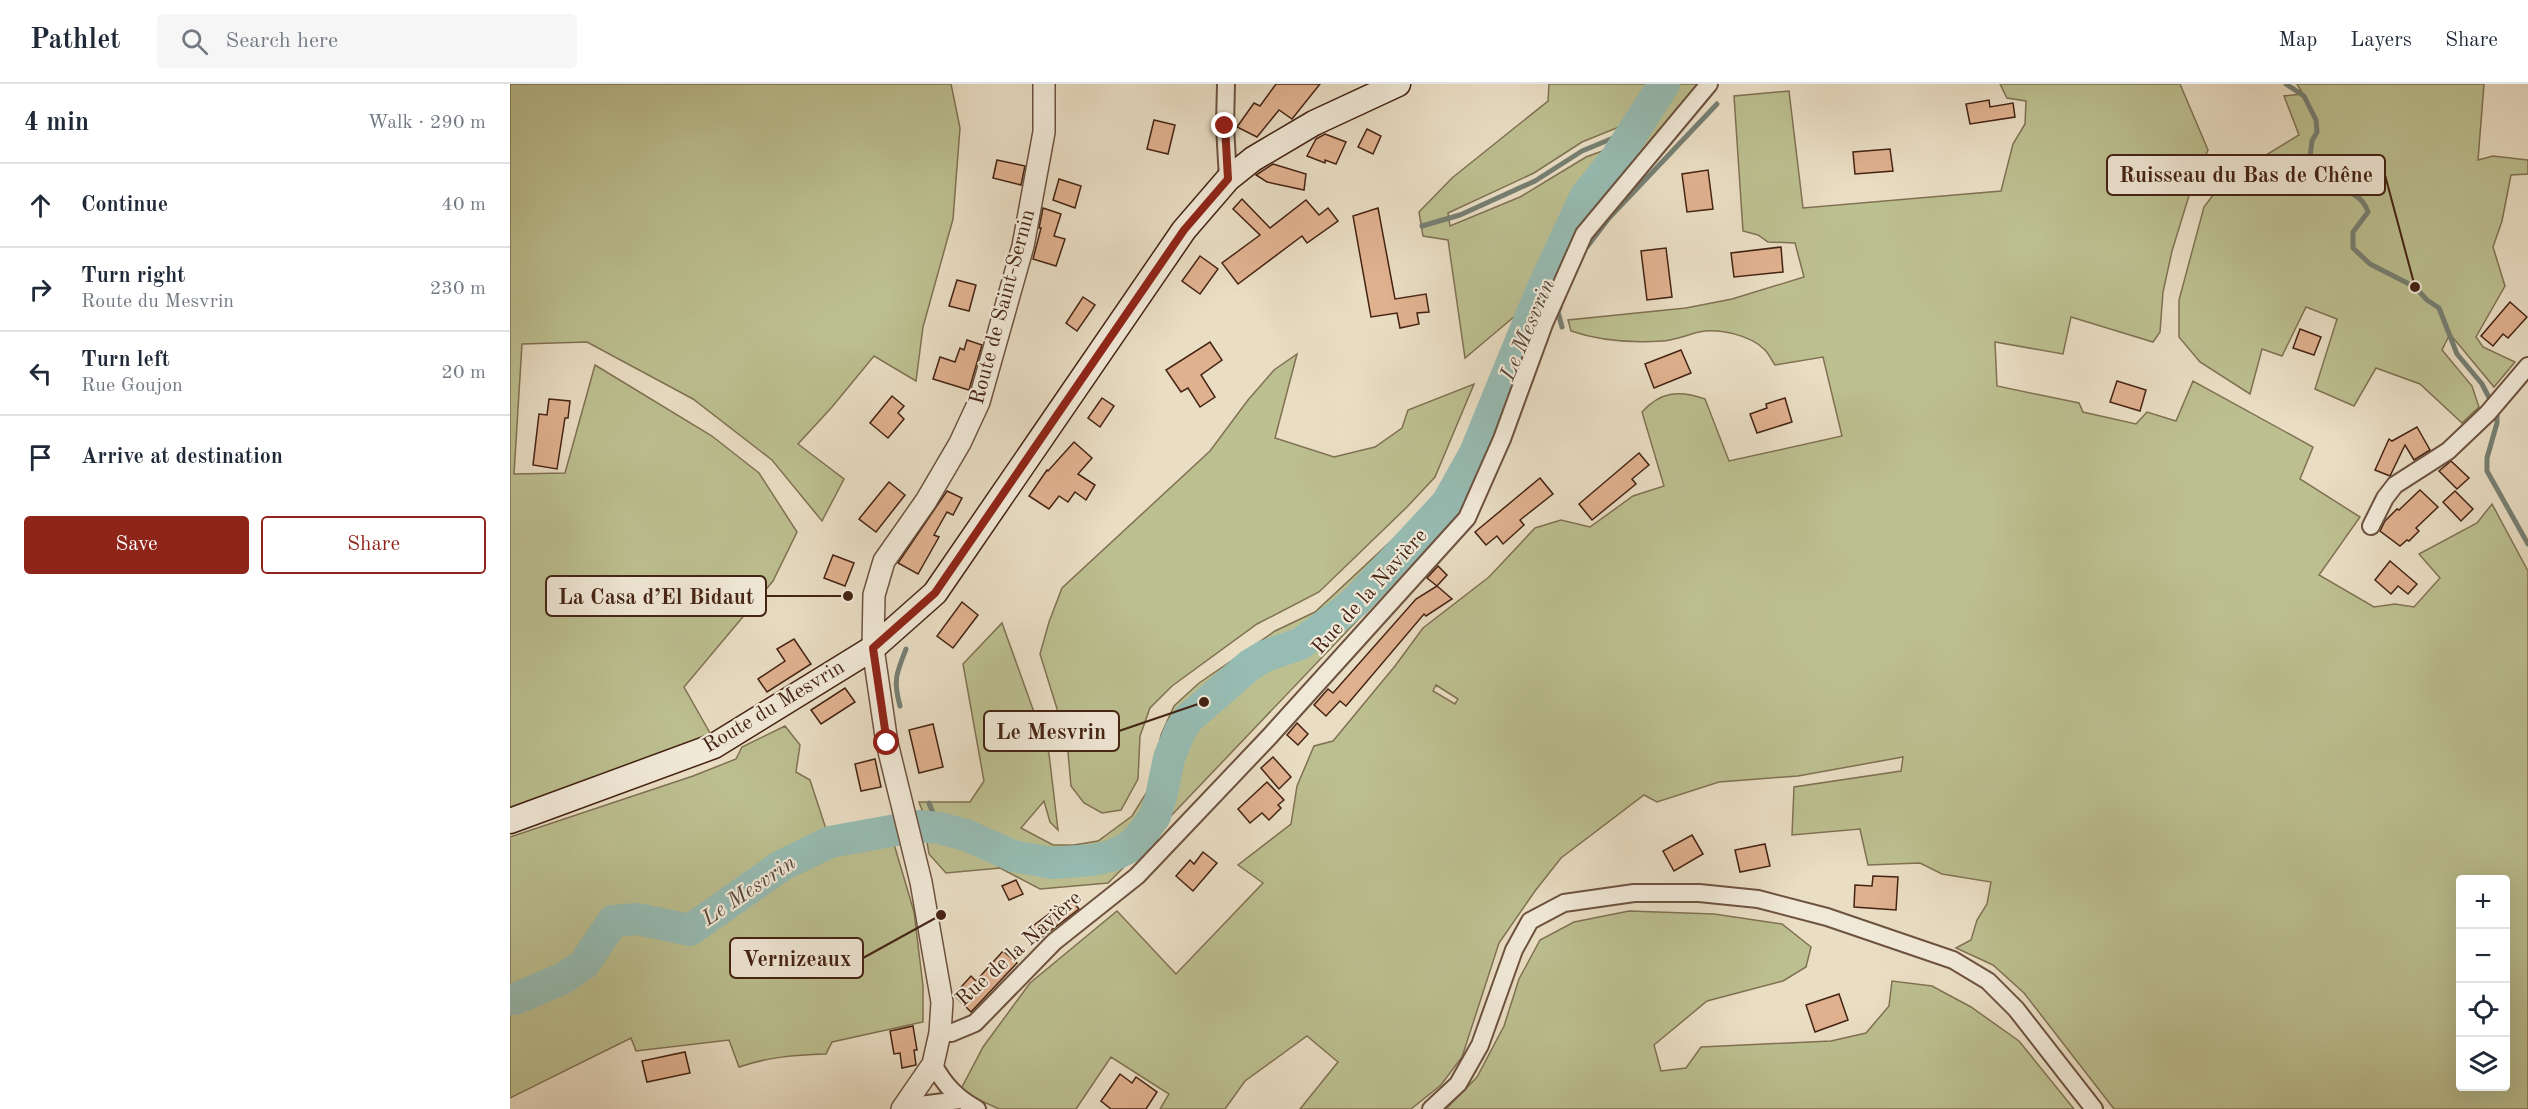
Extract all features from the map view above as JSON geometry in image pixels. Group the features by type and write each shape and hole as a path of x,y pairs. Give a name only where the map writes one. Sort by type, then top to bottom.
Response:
{"main road":[{"name":"Route du Mesvrin","path":"510,821 714,746 873,648 935,593 1184,230 1228,179 1280,141 1398,84"}],"street":[{"name":"Route de Saint-Sernin","path":"940,1033 942,1002 916,861 887,743 873,648 874,595 884,561 926,501 960,443 979,402 1023,246 1044,132 1044,84"},
{"path":"1226,84 1225,126 1228,179"},
{"name":"Rue de la Navière","path":"940,1033 951,1033 975,1023 1054,942 1137,876 1270,736 1467,518 1502,440 1544,324 1584,234 1709,84"},
{"path":"2371,526 2385,498 2395,485 2448,451 2493,407 2528,366"},
{"path":"1431,1109 1458,1084 1480,1045 1514,950 1530,921 1564,903 1634,893 1699,893 1758,899 1827,917 1953,960 1988,981 2016,1009 2094,1109"},
{"path":"903,1108 933,1064 940,1033"},
{"path":"933,1064 944,1083 960,1100 977,1109"},
{"path":"903,1108 960,1100"}],"green space":[{"path":"510,84 951,84 960,128 953,219 923,327 916,381 874,356 798,444 844,479 822,521 772,460 693,399 587,342 522,344 514,474 565,473 595,365 712,436 759,473 797,532 773,581 684,687 714,740 510,817"},
{"path":"1549,84 1656,84 1629,123 1582,142 1534,173 1448,213 1450,226 1520,197 1586,157 1619,145 1580,180 1549,240 1531,294 1515,316 1465,358 1448,240 1423,236 1419,212 1452,178 1548,101"},
{"path":"1675,84 1699,84 1699,87 1585,214"},
{"path":"2000,84 2180,84 2208,150 2191,189 2172,251 2163,292 2160,332 2153,342 2071,317 2063,354 1995,342 1997,386 2079,403 2083,412 2136,424 2147,412 2176,421 2193,381 2313,447 2300,479 2360,517 2319,575 2374,607 2395,604 2414,607 2440,578 2419,554 2477,523 2492,504 2528,571 2528,1109 2114,1109 2024,993 1993,965 1956,948 1971,940 1977,920 1987,904 1991,882 1942,874 1920,863 1868,865 1860,829 1792,835 1794,787 1901,771 1903,757 1798,776 1719,782 1657,802 1644,795 1561,858 1535,891 1499,943 1462,1057 1441,1085 1411,1109 1300,1109 1338,1062 1307,1036 1245,1081 1225,1109 1160,1109 1169,1094 1111,1057 1076,1109 999,1109 960,1091 983,1047 1030,983 1117,911 1176,974 1263,883 1238,865 1291,824 1297,786 1314,746 1333,741 1423,628 1489,577 1535,528 1561,520 1590,527 1633,496 1664,486 1642,412 1649,405 1671,394 1687,394 1705,399 1729,461 1842,436 1823,357 1775,365 1765,350 1751,340 1715,331 1699,332 1676,339 1640,342 1617,341 1571,331 1568,320 1686,308 1732,299 1804,277 1795,243 1768,242 1758,235 1743,231 1734,96 1789,91 1803,208 2001,191 2013,144 2025,124 2026,101 2007,98","holes":["1436,685 1458,699 1455,704 1433,691"]},
{"path":"2297,84 2484,84 2478,160 2493,156 2528,160 2528,174 2511,175 2502,221 2493,247 2505,286 2476,337 2483,347 2515,362 2494,387 2450,334 2442,350 2472,386 2479,407 2462,423 2420,384 2376,368 2354,406 2315,389 2337,319 2306,307 2282,356 2262,349 2250,394 2200,362 2179,337 2179,300 2204,207 2219,187 2233,175 2299,135 2284,96 2303,94"},
{"path":"1297,354 1275,438 1334,457 1375,447 1402,428 1408,410 1474,384 1435,477 1407,507 1319,592 1257,624 1172,686 1150,708 1140,736 1138,779 1121,810 1102,813 1084,803 1071,786 1067,741 1040,654 1062,588 1210,451 1248,400 1274,370"},
{"path":"1433,502 1430,511 1356,590 1300,638 1270,645 1249,659 1196,705 1179,725 1163,762 1154,801 1122,843 1101,852 1047,854 1015,847 980,831 925,818 919,802 970,802 984,781 963,664 1002,623 1049,754 1058,830 1050,822 1044,801 1021,828 1053,845 1074,845 1098,841 1132,816 1150,787 1161,735 1174,706 1199,683 1275,631 1315,612"},
{"path":"1373,592 1372,605 1168,819 1169,802 1181,753 1193,724 1235,685 1261,665 1313,643"},
{"path":"785,726 800,745 796,772 810,780 827,832 886,817 914,912 923,986 923,1022 832,1042 826,1054 782,1057 739,1067 729,1040 636,1051 631,1038 510,1098 510,837 693,776 736,759 742,747"},
{"path":"926,836 987,852 1000,868 946,873 929,854"},
{"path":"1128,863 1108,883 1040,889 1000,868 1082,871"},
{"path":"1629,911 1714,914 1782,924 1811,947 1806,967 1783,981 1707,1001 1654,1045 1661,1071 1686,1068 1701,1047 1831,1041 1866,1033 1889,1006 1892,981 1932,986 1971,1007 2019,1041 2074,1109 1446,1109 1477,1077 1504,1026 1519,979 1540,940 1574,922"}],"building":[{"path":"1276,84 1320,84 1292,119 1279,110 1257,137 1237,127 1254,103 1260,106"},
{"path":"1989,100 1990,107 2013,103 2015,117 1970,124 1966,104"},
{"path":"1154,120 1175,125 1168,154 1147,149"},
{"path":"1367,129 1381,136 1373,154 1358,147"},
{"path":"1325,134 1346,142 1336,164 1325,160 1325,163 1307,156 1316,139"},
{"path":"1890,149 1893,171 1855,174 1853,152"},
{"path":"997,160 1025,166 1021,185 993,178"},
{"path":"1273,164 1306,174 1304,190 1267,182 1256,175"},
{"path":"1708,170 1713,209 1687,212 1682,174"},
{"path":"1059,179 1081,186 1075,208 1053,200"},
{"path":"1242,199 1270,228 1306,200 1319,215 1328,208 1338,221 1307,243 1302,236 1238,284 1222,263 1260,235 1233,209"},
{"path":"1043,208 1061,214 1054,236 1065,239 1056,266 1033,259 1041,228 1039,228"},
{"path":"1378,208 1395,299 1426,294 1429,312 1417,313 1419,324 1400,328 1397,313 1371,317 1353,216"},
{"path":"1781,247 1783,272 1734,277 1731,253"},
{"path":"1666,248 1672,297 1647,300 1641,251"},
{"path":"1200,256 1218,269 1200,294 1182,281"},
{"path":"957,280 976,285 969,311 949,306"},
{"path":"1083,297 1095,305 1077,331 1066,323"},
{"path":"2510,302 2527,317 2508,338 2503,334 2493,346 2481,336"},
{"path":"2300,329 2321,337 2314,355 2293,348"},
{"path":"967,340 982,345 969,390 933,379 940,357 955,362 960,348 964,350"},
{"path":"1210,342 1222,360 1201,375 1215,397 1200,407 1188,388 1181,392 1166,370"},
{"path":"1681,350 1691,373 1654,388 1645,364"},
{"path":"2117,381 2146,390 2140,411 2110,402"},
{"path":"892,396 904,406 898,413 904,419 888,438 870,423"},
{"path":"1102,398 1114,406 1100,427 1088,418"},
{"path":"1785,398 1792,422 1757,433 1750,414 1767,408 1766,404"},
{"path":"549,399 570,401 557,469 533,465 539,414 547,415"},
{"path":"2417,427 2430,450 2414,460 2405,445 2390,476 2375,470 2389,439 2392,441"},
{"path":"1074,442 1092,458 1078,474 1095,485 1086,500 1075,492 1068,502 1059,496 1049,509 1029,496 1047,470"},
{"path":"1639,453 1649,465 1632,479 1636,484 1592,520 1579,504"},
{"path":"2451,461 2469,478 2457,489 2439,471"},
{"path":"1540,478 1553,494 1520,520 1524,525 1503,544 1497,536 1486,545 1475,532"},
{"path":"889,482 905,495 876,532 859,519"},
{"path":"2420,490 2438,507 2416,528 2419,531 2400,546 2380,531 2385,521"},
{"path":"947,491 962,498 953,515 947,512 934,535 939,537 918,574 898,563"},
{"path":"2455,491 2473,509 2461,521 2443,502"},
{"path":"833,555 854,563 845,586 824,578"},
{"path":"2390,561 2417,584 2408,594 2398,586 2391,594 2375,580"},
{"path":"1438,566 1447,575 1437,586 1427,578"},
{"path":"1437,586 1452,599 1426,616 1424,614 1346,706 1340,701 1326,716 1314,705 1328,689 1333,693 1416,599"},
{"path":"962,602 978,615 953,648 937,636"},
{"path":"794,639 811,664 767,692 758,679 785,661 777,649"},
{"path":"845,688 855,702 821,724 811,710"},
{"path":"1297,723 1308,734 1298,745 1287,735"},
{"path":"933,724 943,767 919,773 909,730"},
{"path":"1273,757 1291,777 1279,789 1261,768"},
{"path":"875,759 881,787 861,791 855,764"},
{"path":"1267,782 1284,800 1278,805 1281,808 1269,820 1262,813 1250,823 1238,809"},
{"path":"1692,835 1703,854 1674,871 1663,851"},
{"path":"1765,844 1770,866 1740,872 1735,850"},
{"path":"1203,852 1217,863 1193,891 1176,876 1190,860 1194,864"},
{"path":"1873,876 1898,877 1896,910 1854,907 1855,885 1872,886"},
{"path":"1016,880 1023,894 1009,900 1002,886"},
{"path":"1070,898 1079,909 1037,941 1029,929"},
{"path":"1003,951 1017,963 971,1012 954,995 971,976 976,981"},
{"path":"1839,994 1848,1020 1815,1032 1806,1005"},
{"path":"913,1026 917,1050 914,1050 916,1065 902,1068 900,1053 894,1054 890,1031"},
{"path":"685,1052 690,1073 647,1082 642,1061"},
{"path":"1120,1074 1132,1083 1136,1077 1157,1092 1146,1109 1111,1109 1101,1101"}],"waterway":[{"name":"Le Mesvrin","path":"510,999 515,999 564,978 584,964 613,921 637,919 690,930 781,866 830,842 918,826 939,828 966,835 1013,856 1052,863 1093,860 1111,856 1128,848 1139,838 1155,816 1169,758 1180,731 1188,719 1250,665 1265,656 1300,644 1337,617 1357,600 1447,503 1475,453 1540,294 1585,197 1617,157 1664,84"},
{"path":"2286,84 2304,96 2316,120 2317,132 2312,141 2310,157 2302,161 2302,175 2310,181 2348,192 2363,203 2368,212 2353,232 2353,248 2370,264 2415,287 2427,300 2439,308 2457,354 2482,384 2497,413 2497,423 2487,458 2487,471 2528,544"},
{"path":"1587,247 1609,218 1717,104"},
{"path":"1422,226 1460,215 1535,181 1582,151 1635,129"},
{"path":"1560,307 1558,312 1562,327"},
{"path":"900,706 897,678 906,649"},
{"path":"929,803 939,828"}],"place":[{"name":"Ruisseau du Bas de Chêne","path":"2415,287"},
{"name":"La Casa d’El Bidaut","path":"848,596"},
{"name":"Le Mesvrin","path":"1204,702"},
{"name":"Vernizeaux","path":"941,915"}],"route":[{"path":"887,743 873,648 935,593 1184,230 1228,179 1225,126"}]}
